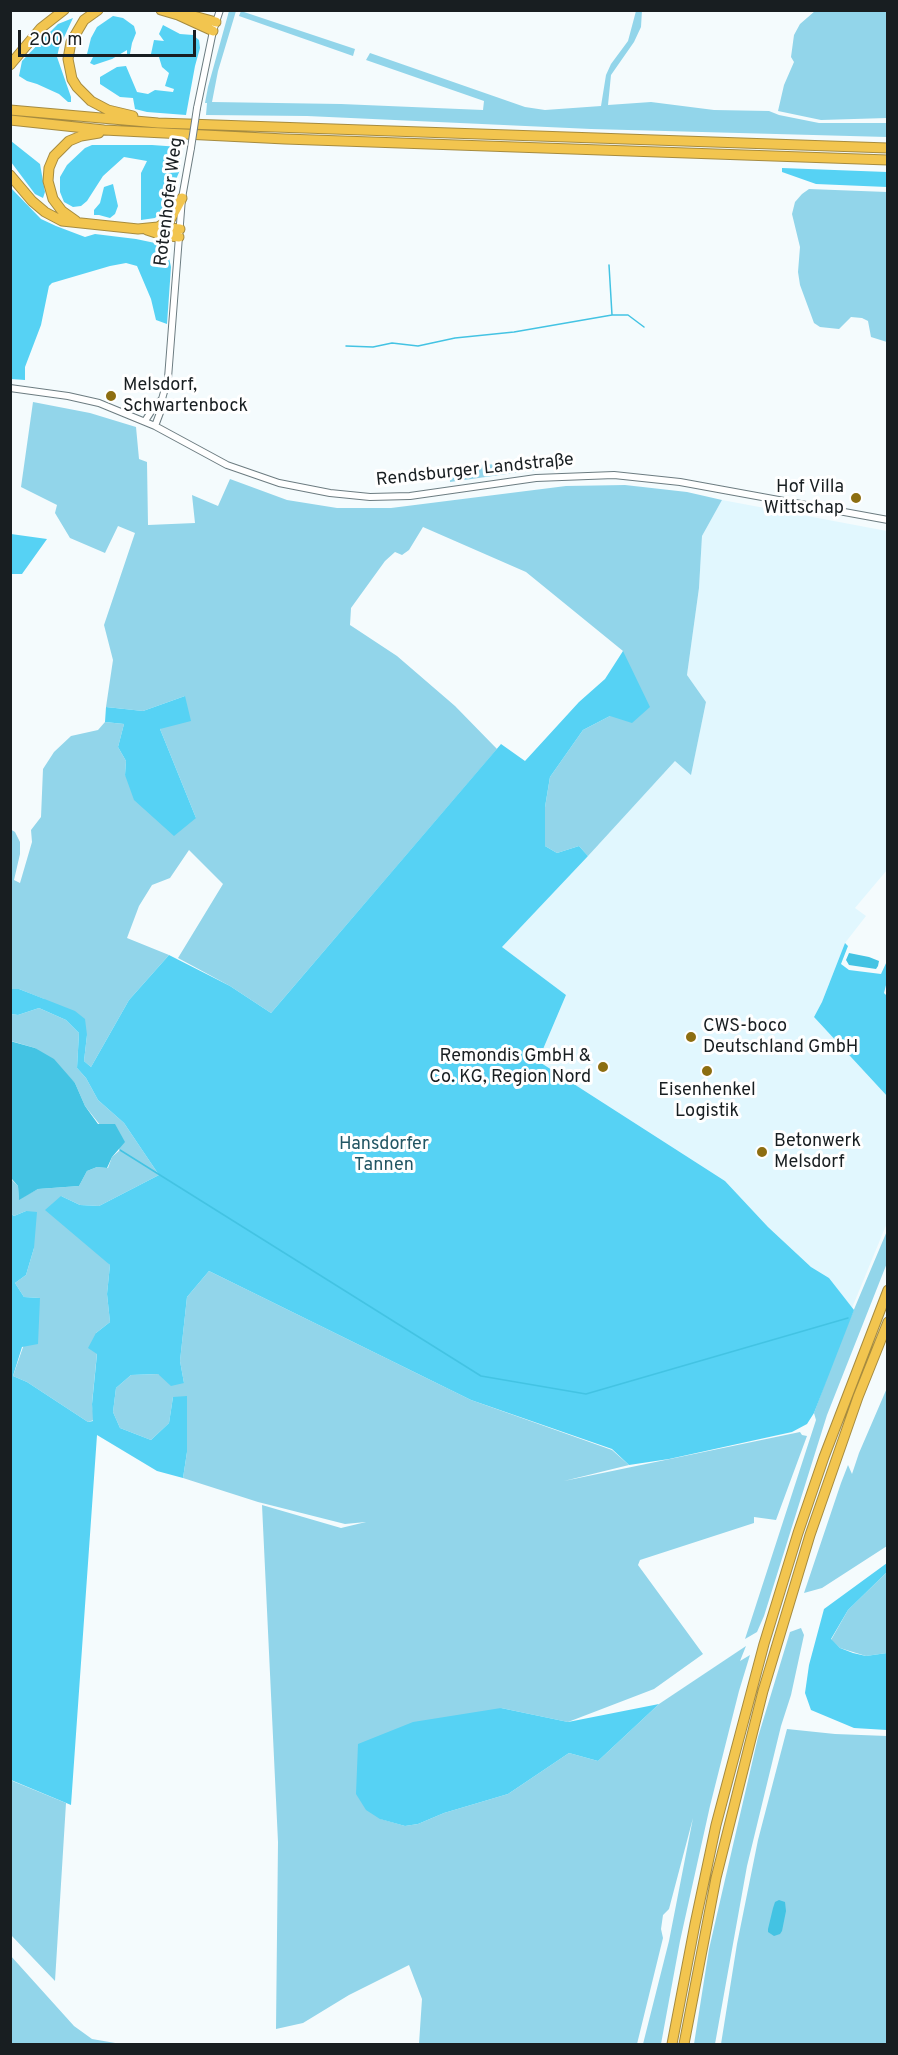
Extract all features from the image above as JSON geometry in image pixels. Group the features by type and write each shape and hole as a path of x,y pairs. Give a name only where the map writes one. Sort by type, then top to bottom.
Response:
{"highway":[{"path":"10,65 41,28 64,10"},
{"path":"98,10 84,20 71,42 68,59 72,78 83,94 99,106 158,123"},
{"path":"161,10 215,27"},
{"path":"178,15 196,16 211,10"},
{"path":"196,16 215,27"},
{"path":"10,110 158,123 888,148"},
{"path":"10,120 117,131 285,139 888,160"},
{"path":"84,224 62,211 53,199 48,181 51,161 63,146 75,138 117,131"},
{"path":"10,175 27,197 45,212 62,220 145,230 160,235 179,233"},
{"path":"145,230 158,227 170,220 182,198"},
{"path":"158,227 179,233"},
{"path":"672,2044 716,1825 764,1644 824,1457 888,1290"},
{"path":"684,2044 701,1950 726,1835 754,1725 785,1616 836,1460 888,1322"}],"street":[{"name":"Rotenhofer Weg","path":"155,426 161,411 168,378 182,198 197,108 220,10"},
{"name":"Rendsburger Landstraße","path":"10,388 86,400 111,407 145,421 227,465 279,483 330,493 370,497 410,496 536,478 614,475 680,482 888,520"},
{"name":"Rotenhofer Weg","path":"145,421 162,399"}],"shaded area":[{"path":"642,10 641,27 634,42 611,75 608,105 651,102 714,110 769,111 819,123 887,123 887,137 591,129 307,116 206,115 207,103 205,103 208,87 229,11 236,11 218,71 212,102 341,104 483,110 484,101 366,60 370,53 525,107 545,110 601,106 606,75 628,41 636,11"},
{"path":"241,11 355,49 353,56 239,16"},
{"path":"815,11 887,11 887,118 821,120 778,111 784,85 794,62 791,57 794,35 800,24"},
{"path":"809,189 887,192 887,342 871,337 868,321 862,318 851,317 839,329 820,327 814,323 800,285 798,272 800,247 792,214 795,202"},
{"path":"33,402 90,413 136,427 139,459 147,462 148,525 195,523 192,495 218,506 230,479 287,500 337,508 391,508 566,486 625,485 687,492 722,500 702,536 699,588 687,675 706,702 691,775 675,761 588,856 579,846 557,853 545,846 545,807 550,777 583,730 610,716 623,651 526,572 423,527 409,550 402,555 395,552 385,561 351,608 350,625 397,656 455,706 497,749 271,1013 230,986 178,958 223,884 189,850 170,878 152,885 139,906 127,938 169,955 129,1000 91,1067 84,1061 87,1035 44,999 19,989 11,989 10,829 15,832 20,842 20,854 14,880 20,883 32,842 31,830 41,817 43,769 54,752 71,736 98,730 105,722 124,724 118,747 126,761 125,775 196,818 160,729 185,696 143,711 106,707 113,660 104,625 135,533 118,526 105,553 70,538 55,513 57,505 21,487"},
{"path":"519,464 550,468 450,482 449,465"},
{"path":"722,500 887,531 887,870 855,908 866,916 845,943 814,1017 887,1096 887,1223 852,1308 829,1278 811,1267 768,1227 725,1181 538,1061 566,995 502,947 676,760 691,774 706,702 687,675 699,588 702,536"},
{"path":"849,953 879,961 878,966 876,969 849,965 846,960"},
{"path":"39,1008 66,1020 79,1033 77,1068 86,1078 98,1100 124,1123 159,1175 99,1206 80,1205 61,1196 110,1265 107,1294 110,1322 96,1333 97,1353 92,1403 94,1420 88,1422 27,1382 13,1376 40,1298 24,1297 15,1283 26,1275 34,1248 26,1211 14,1216 11,1214 10,1178 18,1186 19,1199 38,1189 79,1186 87,1171 97,1167 108,1168 112,1157 120,1150 85,1106 75,1083 35,1048 11,1041 11,1014 18,1015"},
{"path":"10,1041 35,1048 54,1059 75,1083 85,1106 98,1124 115,1124 125,1142 112,1157 107,1168 97,1167 87,1171 79,1186 38,1189 19,1200 18,1186 11,1178"},
{"path":"887,1231 887,1263 827,1415 764,1616 757,1632 745,1639 816,1420 814,1413 839,1345"},
{"path":"209,1271 471,1400 612,1450 629,1465 564,1481 800,1432 807,1436 776,1520 754,1517 754,1523 640,1560 638,1565 703,1654 654,1689 568,1722 501,1708 381,1819 405,1826 418,1824 444,1813 508,1794 569,1753 598,1761 659,1704 746,1646 740,1661 750,1655 710,1806 680,1941 661,2044 643,2044 669,1941 693,1818 669,1909 663,1915 661,1929 663,1938 637,2044 419,2044 422,1999 409,1965 349,1995 303,2023 276,2029 278,1842 262,1505 341,1528 366,1522 345,1524 258,1502 183,1478 187,1452 173,1397 169,1423 151,1440 120,1428 113,1412 116,1388 131,1375 158,1374 184,1383 180,1361 187,1297"},
{"path":"887,1388 887,1546 822,1588 804,1593 848,1465 852,1474"},
{"path":"887,1572 887,1653 866,1656 840,1648 831,1640 848,1610"},
{"path":"801,1628 804,1635 791,1695 781,1726 747,1866 715,2044 694,2044 709,1949 758,1737 790,1632"},
{"path":"787,1729 887,1736 887,2044 721,2044 737,1944 758,1840"},
{"path":"10,1780 66,1803 55,1981 11,1935"},
{"path":"779,1900 785,1902 786,1911 782,1931 774,1936 768,1932 768,1929 775,1902"},
{"path":"10,1955 74,2026 92,2039 121,2044 11,2044"}],"green space":[{"path":"113,16 123,18 134,26 136,33 130,54 127,56 127,50 112,59 94,65 90,63 93,57 87,54 91,38 97,27"},
{"path":"73,18 57,57 71,97 71,102 68,102 59,94 19,76 22,61 58,24"},
{"path":"163,25 180,34 193,35 199,40 200,48 186,115 135,109 133,98 120,97 100,84 100,77 117,67 126,66 137,92 148,94 155,90 173,92 174,89 165,86 169,73 162,67 158,54 151,54 154,40 164,41 159,34"},
{"path":"11,141 40,164 45,192 43,198 35,194 11,162"},
{"path":"92,145 180,147 180,170 163,210 155,218 141,220 141,173 147,161 124,157 103,176 87,201 81,206 73,207 64,202 60,192 60,177 67,165 85,148"},
{"path":"782,168 887,172 887,187 816,184 782,172"},
{"path":"113,184 118,206 115,214 110,218 94,215 104,187"},
{"path":"10,187 41,219 56,226 85,237 95,234 136,239 155,243 167,249 171,267 167,324 156,320 151,299 137,266 126,263 110,266 52,283 49,286 41,325 25,367 25,380 11,379"},
{"path":"11,534 47,539 22,574 11,574"},
{"name":"Hansdorfer Tannen","path":"623,651 650,707 632,723 610,716 583,730 550,777 545,807 545,846 557,853 579,846 588,856 502,947 566,995 538,1061 725,1181 768,1227 811,1267 829,1278 854,1310 814,1413 807,1424 792,1432 669,1459 629,1465 612,1449 471,1400 209,1271 187,1297 180,1361 184,1383 171,1386 158,1374 131,1375 116,1388 113,1412 120,1428 151,1440 169,1423 173,1397 187,1396 187,1452 183,1478 157,1471 97,1435 71,1805 11,1780 11,1214 14,1216 26,1211 37,1212 34,1248 26,1275 15,1283 24,1297 40,1298 38,1344 22,1347 13,1376 27,1382 88,1422 93,1421 92,1404 97,1354 88,1348 96,1333 110,1322 107,1294 110,1265 45,1210 61,1196 80,1205 99,1206 159,1175 124,1123 98,1100 86,1078 77,1068 79,1033 66,1020 39,1008 18,1015 11,1014 11,989 19,989 75,1011 85,1019 87,1035 84,1061 91,1067 129,1000 169,955 230,986 271,1013 501,744 525,761 579,702 605,679"},
{"path":"185,696 191,721 160,729 196,818 174,836 134,800 125,775 126,761 118,747 124,724 105,722 106,707 143,711"},
{"path":"845,943 848,946 841,964 849,970 881,974 887,961 887,981 884,993 888,997 887,1096 814,1017"},
{"path":"887,1563 887,1572 848,1610 831,1639 840,1648 853,1653 866,1656 887,1653 887,1730 854,1728 811,1710 805,1693 809,1665 824,1609"},
{"path":"659,1704 598,1761 569,1753 508,1794 444,1813 418,1824 405,1826 380,1819 366,1810 356,1794 358,1744 413,1722 501,1708 568,1722"}],"waterway":[{"path":"609,265 612,315"},
{"path":"346,346 373,347 392,343 418,346 455,338 514,332 612,315 628,315 644,327"},
{"path":"120,1150 481,1376 586,1394 848,1318"}],"place":[{"name":"Melsdorf, Schwartenbock","path":"111,396"},
{"name":"Hof Villa Wittschap","path":"856,498"},
{"name":"CWS-boco Deutschland GmbH","path":"691,1037"},
{"name":"Remondis GmbH & Co. KG, Region Nord","path":"603,1067"},
{"name":"Eisenhenkel Logistik","path":"707,1071"},
{"name":"Betonwerk Melsdorf","path":"762,1152"}]}
